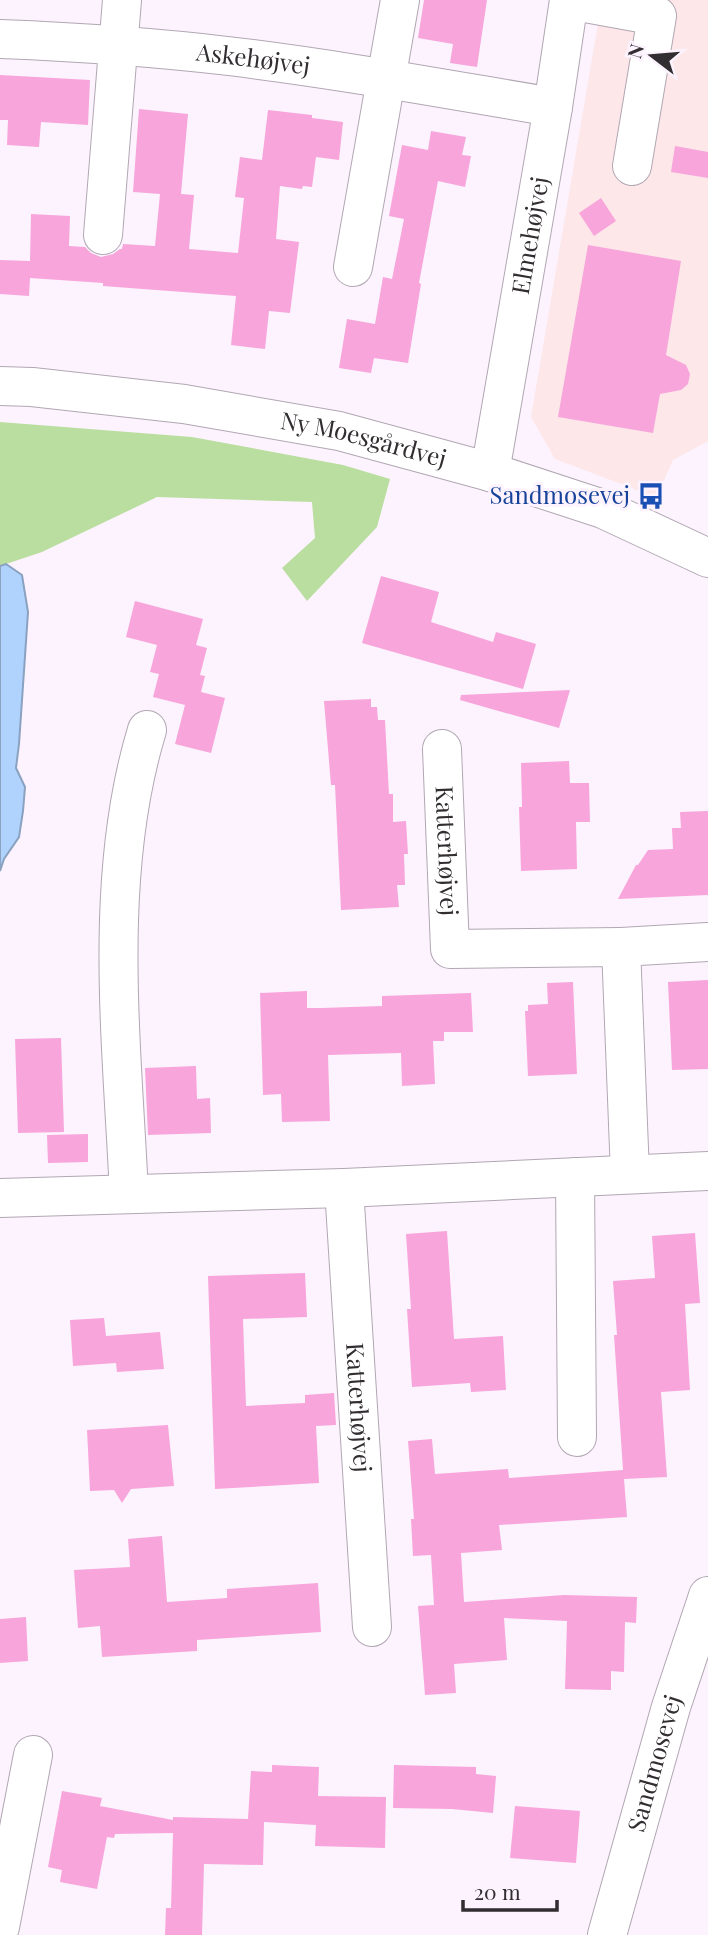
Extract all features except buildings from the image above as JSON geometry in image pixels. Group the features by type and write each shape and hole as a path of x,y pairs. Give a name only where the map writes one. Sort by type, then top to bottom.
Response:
{"street":[{"path":"103,235 122,0"},
{"path":"353,267 400,0"},
{"path":"569,0 657,16 632,166"},
{"name":"Elmehøjvej","path":"490,472 569,0"},
{"name":"Askehøjvej","path":"0,38 119,44 229,56 553,107"},
{"name":"Ny Moesgårdvej","path":"0,386 32,387 184,404 339,431 490,472 603,509 707,560"},
{"path":"129,1194 118,963 128,811 147,730"},
{"name":"Katterhøjvej","path":"442,749 450,949 621,947 708,942"},
{"path":"621,947 631,1174"},
{"path":"0,1198 344,1188 708,1171"},
{"path":"575,1177 577,1437"},
{"name":"Katterhøjvej","path":"344,1188 372,1627"},
{"name":"Sandmosevej","path":"612,1933 671,1707 708,1596"},
{"path":"0,1927 33,1755"}],"shaded area":[{"path":"602,0 708,0 708,441 673,460 664,480 661,499 555,459 531,417"}],"green space":[{"path":"0,422 192,437 343,465 390,479 377,527 307,601 282,568 315,538 312,502 157,497 42,552 0,566"}],"water":[{"path":"6,564 22,575 28,612 16,768 25,787 19,837 4,859 0,871 0,566"}],"place":[{"name":"Sandmosevej","path":"651,496"}]}
